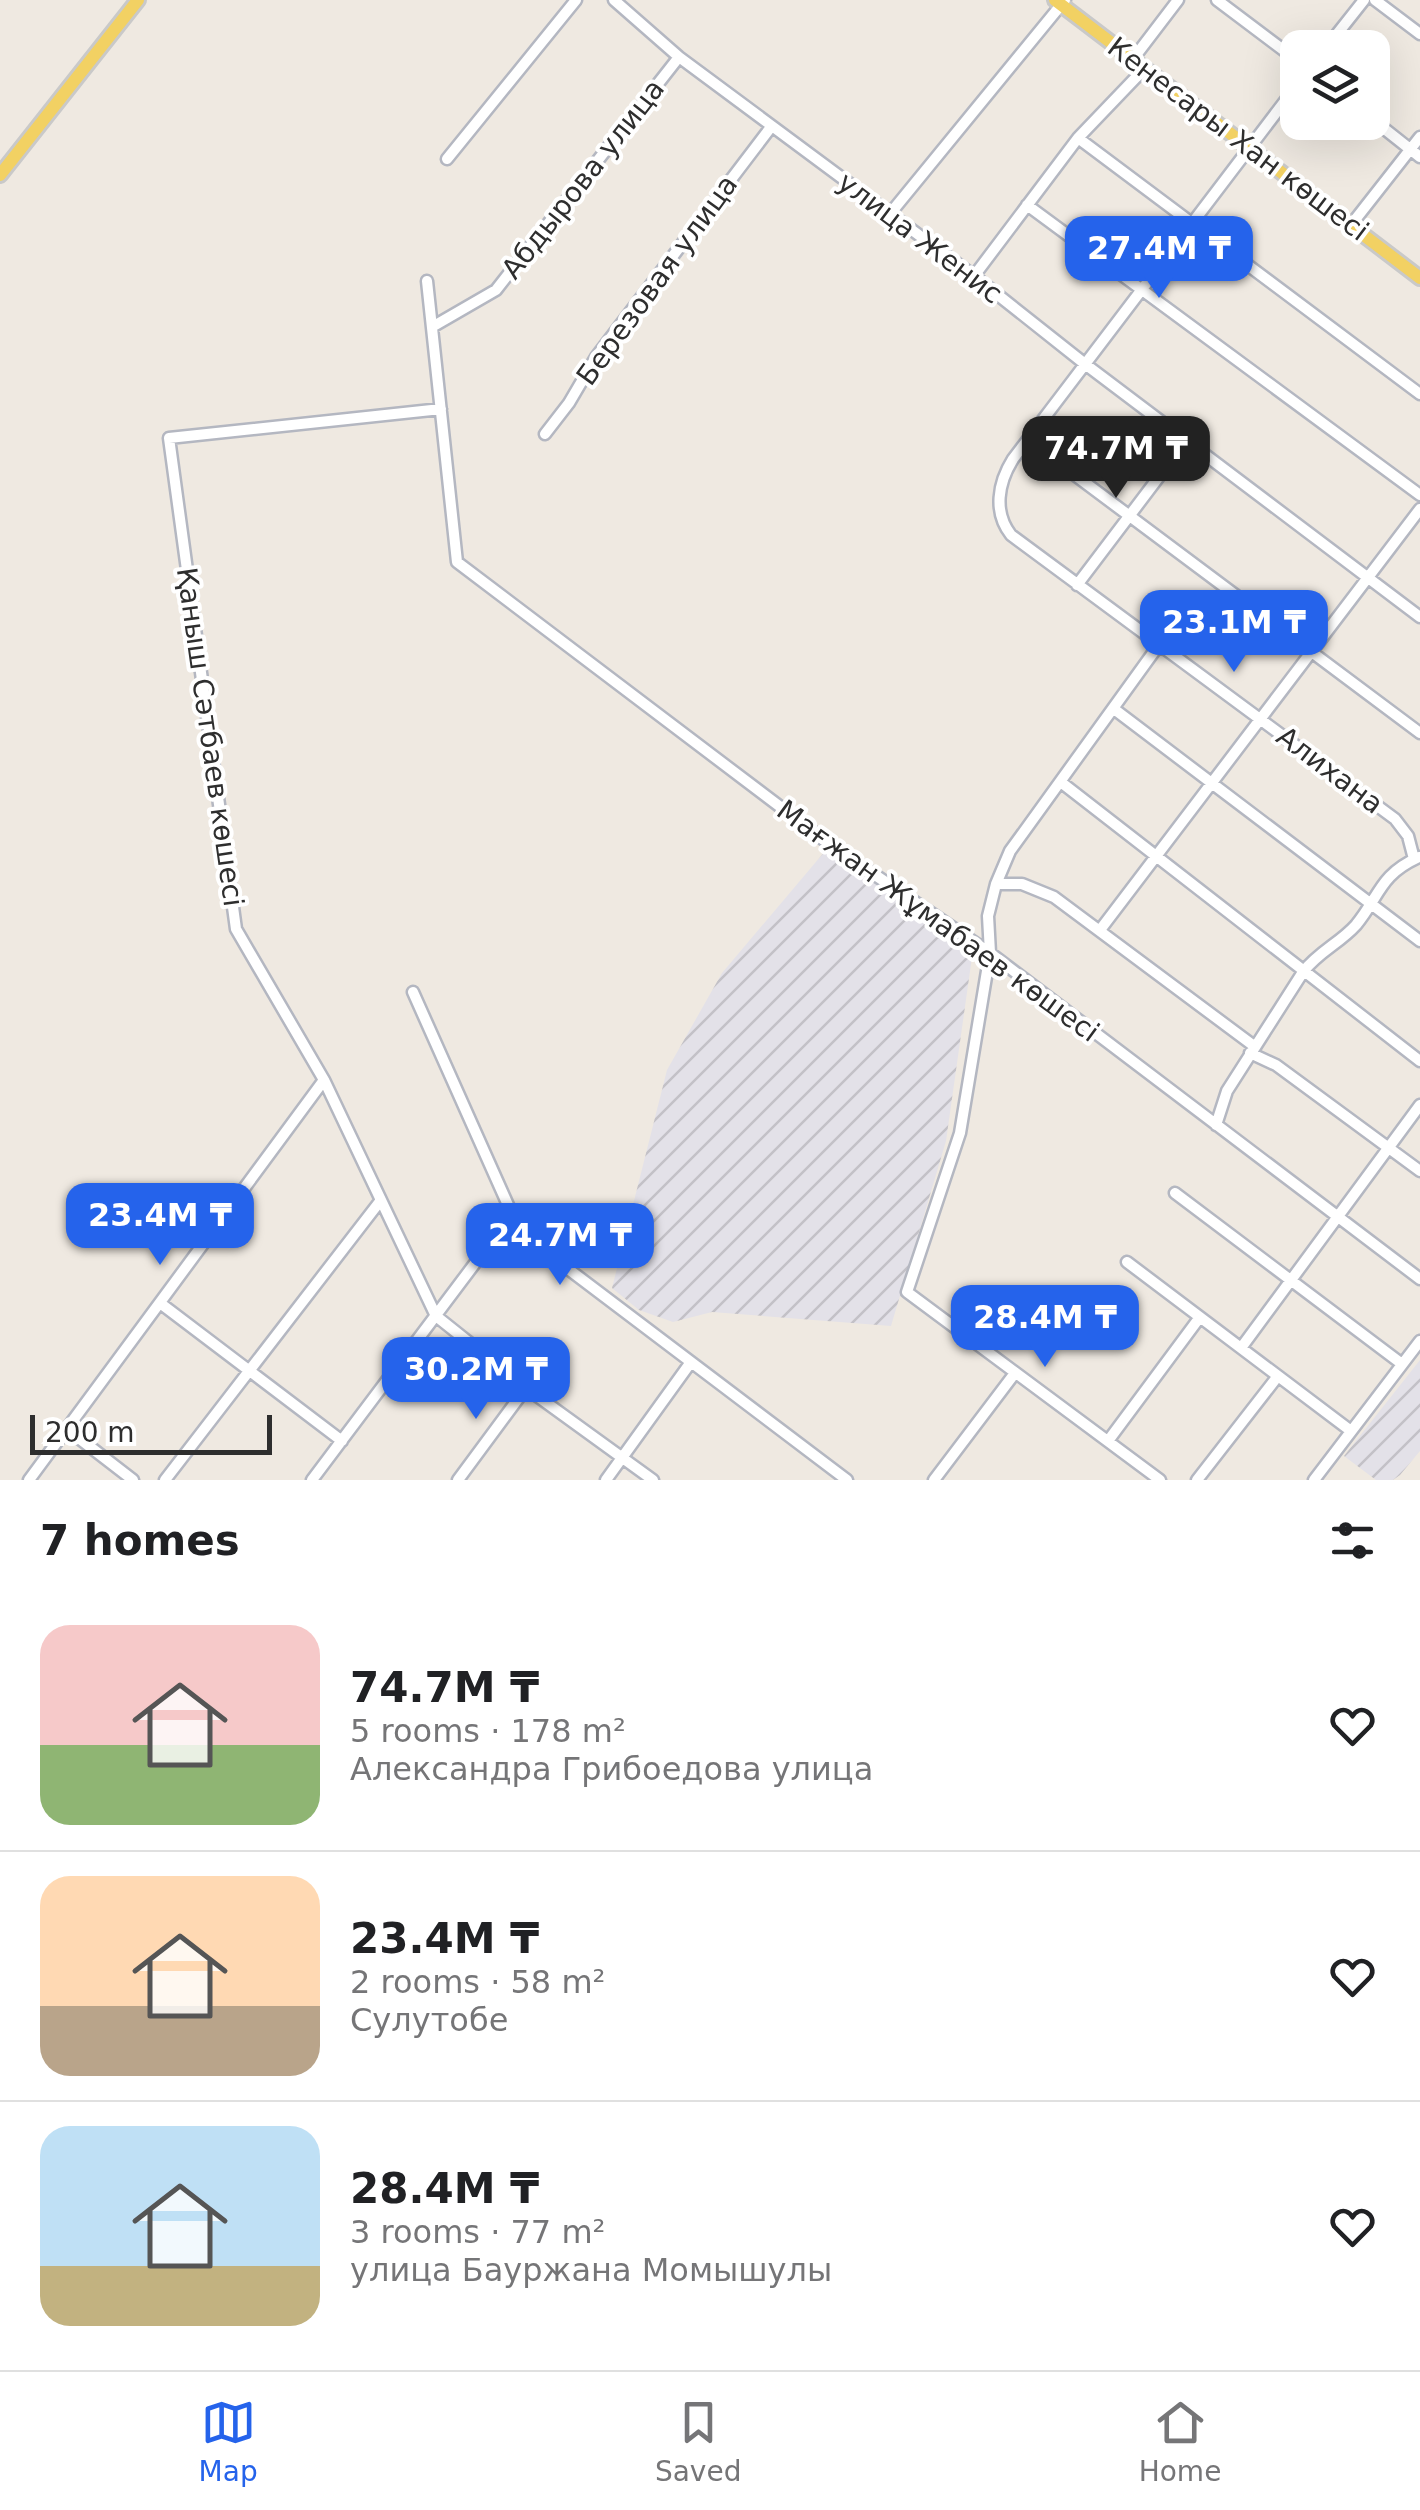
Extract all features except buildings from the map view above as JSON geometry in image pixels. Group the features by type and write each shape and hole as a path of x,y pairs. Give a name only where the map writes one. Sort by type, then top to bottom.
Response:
{"main road":[{"path":"0,176 138,0"},
{"name":"Кенесары Хан көшесі","path":"1060,2 1420,278"}],"street":[{"path":"446,159 576,0"},
{"name":"улица Женис","path":"614,0 678,57 974,276 1084,364 1420,616"},
{"path":"974,276 1139,63 1178,0"},
{"path":"1217,0 1280,47"},
{"path":"1340,30 1364,0"},
{"path":"1375,0 1420,34"},
{"path":"889,215 1060,2"},
{"name":"Абдырова улица","path":"432,327 496,290 678,57"},
{"path":"1280,107 1028,440 1420,733"},
{"name":"Березовая улица","path":"545,434 596,357 771,127"},
{"path":"1390,134 1415,153"},
{"path":"1351,225 1415,153 1420,136"},
{"path":"1078,138 1420,394"},
{"path":"1027,205 1420,496"},
{"path":"428,281 441,409"},
{"name":"Қаныш Сәтбаев көшесі","path":"441,409 169,438 236,929 324,1080 436,1316 526,1388 653,1480"},
{"name":"Мағжан Жұмабаев көшесі","path":"441,409 457,562 828,844 990,954 1420,1280"},
{"name":"Алихана","path":"1028,440 1003,475 999,518 1011,535 1395,819 1417,858"},
{"path":"1077,585 1186,441"},
{"path":"1100,930 1420,509"},
{"path":"1158,646 1010,852 996,884 988,916 990,954 960,1133 907,1292 1160,1480"},
{"path":"1114,709 1420,941"},
{"path":"1062,782 1420,1061"},
{"path":"1216,1125 1228,1091 1252,1050 1316,955 1355,926 1383,881 1417,858"},
{"path":"996,884 1008,882 1035,888 1054,897 1252,1050 1420,1172"},
{"path":"412,992 512,1214"},
{"path":"30,1480 324,1080"},
{"path":"1241,1348 1420,1105"},
{"path":"1175,1193 1402,1364"},
{"path":"166,1480 381,1200"},
{"path":"312,1480 512,1214"},
{"path":"512,1214 543,1220 552,1256 848,1480"},
{"path":"1126,1262 1351,1431"},
{"path":"160,1302 342,1441"},
{"path":"1108,1442 1200,1318"},
{"path":"1314,1480 1420,1341"},
{"path":"606,1480 692,1362"},
{"path":"934,1480 1016,1372"},
{"path":"1197,1480 1278,1376"},
{"path":"458,1480 526,1388"},
{"path":"67,1429 133,1480"}],"shaded area":[{"path":"826,850 973,950 946,1141 891,1326 712,1312 673,1322 639,1310 612,1288 667,1070 722,973"},
{"path":"1420,1360 1420,1451 1393,1480 1376,1480 1344,1456"}]}
